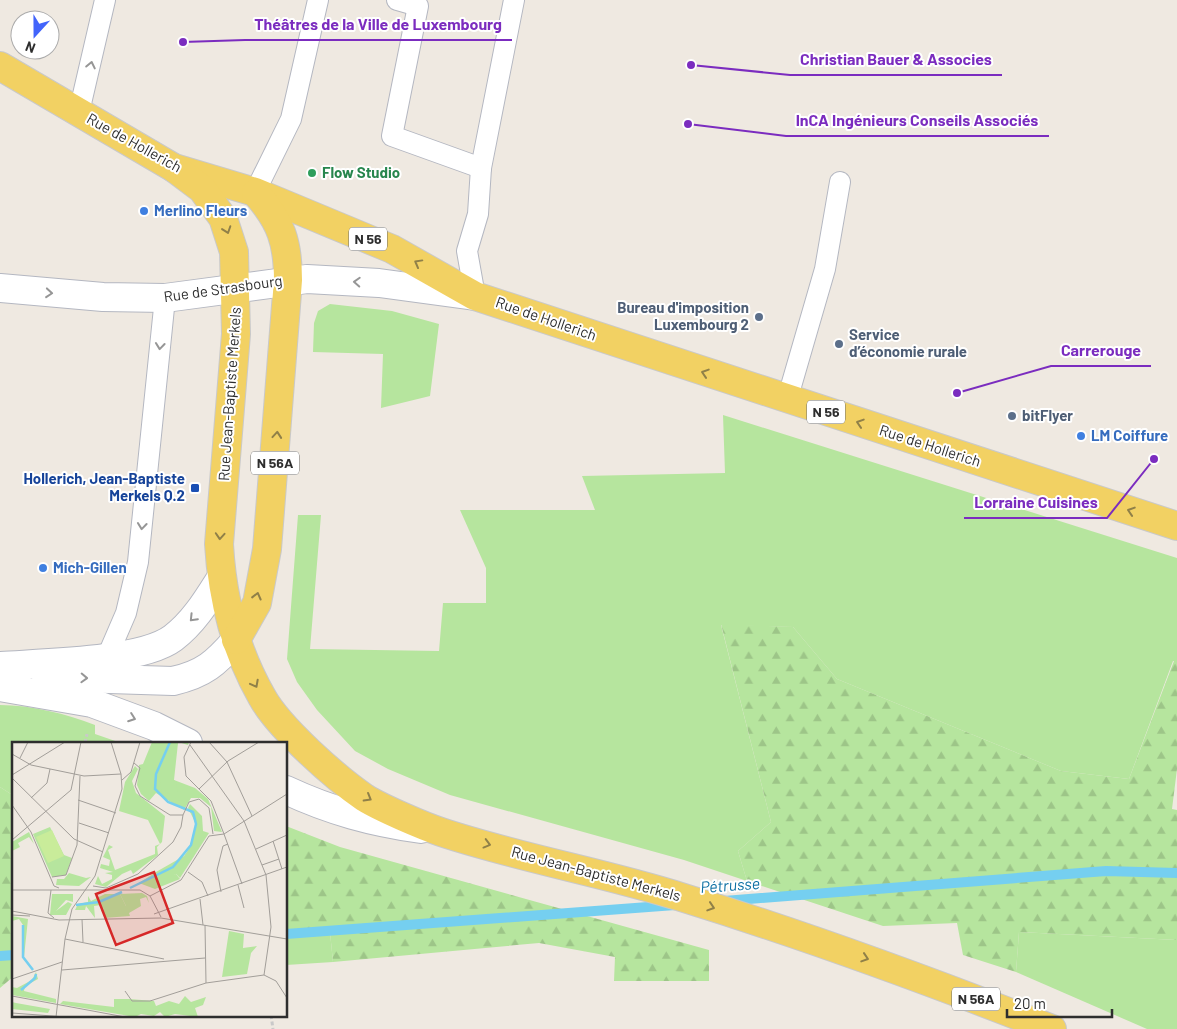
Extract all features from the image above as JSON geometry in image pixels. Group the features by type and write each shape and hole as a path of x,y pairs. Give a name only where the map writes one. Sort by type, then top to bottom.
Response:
{"main road":[{"name":"Rue de Hollerich","path":"0,66 174,168 255,192 392,249 475,296 787,400 1177,526"},
{"name":"Rue Jean-Baptiste Merkels","path":"174,168 202,190 223,218 234,252 236,334 219,544 221,578 236,640 248,672 263,700 304,747 366,798 440,832 680,896 900,970 1052,1029"},
{"name":"N 56A","path":"236,640 257,603 267,549 288,280 288,256 282,232 271,210 255,192"},
{"name":"Rue de Strasbourg","path":"0,288 104,297 165,298 288,280 379,283 475,296"},
{"path":"0,666 143,653 172,639 197,615 221,578"},
{"path":"0,676 173,681 193,676 217,662 236,640"},
{"path":"0,688 92,703 154,726 186,742"},
{"path":"288,791 318,805 374,822 440,832"}],"lane":[{"path":"79,112 106,0"},
{"path":"255,192 291,119 318,0"},
{"path":"397,0 418,6 392,136 481,168"},
{"path":"475,296 467,251 478,214 481,168 514,0"},
{"path":"787,400 825,269 840,182"},
{"path":"107,657 126,613 138,562 165,298"}],"path":[{"path":"271,1016 273,1029"}],"green space":[{"path":"330,304 392,311 439,324 430,396 381,408 383,354 313,352 314,323 318,311"},
{"path":"723,415 1177,558 1177,661 1173,661 1129,779 1061,771 837,679 793,627 721,625 771,822 738,851 747,881 684,860 450,795 388,769 355,751 317,710 297,682 287,659 298,515 321,515 310,649 439,651 443,603 486,603 486,568 460,510 595,510 582,476 725,473"},
{"path":"721,624 793,627 837,679 1061,771 1129,779 1174,661 1177,661 1177,769 1172,809 1177,810 1177,940 1019,932 1016,972 963,955 957,923 883,926 747,881 738,851 771,822"},
{"path":"0,705 36,708 73,717 95,725 95,734 118,742 12,742 12,795 0,787"},
{"path":"0,787 12,795 12,978 0,988"},
{"path":"288,827 340,847 709,950 709,981 614,981 615,957 539,943 333,962 330,932 288,934"},
{"path":"330,932 333,962 288,965 288,934"},
{"path":"1019,932 1177,940 1177,1029 1147,1029 1016,972"}],"waterway":[{"name":"Pétrusse","path":"724,901 1106,871 1177,873"},
{"name":"Pétrusse","path":"288,934 675,905"},
{"name":"Pétrusse","path":"0,956 12,955"}],"place":[{"name":"Théâtres de la Ville de Luxembourg","path":"183,42"},
{"name":"Christian Bauer & Associes","path":"691,65"},
{"name":"InCA Ingénieurs Conseils Associés","path":"688,124"},
{"name":"Flow Studio","path":"312,173"},
{"name":"Merlino Fleurs","path":"144,211"},
{"name":"Bureau d'imposition Luxembourg 2","path":"759,317"},
{"name":"Service d’économie rurale","path":"839,344"},
{"name":"Carrerouge","path":"957,393"},
{"name":"bitFlyer","path":"1012,416"},
{"name":"LM Coiffure","path":"1081,436"},
{"name":"Lorraine Cuisines","path":"1154,459"},
{"name":"Hollerich, Jean-Baptiste Merkels Q.2","path":"195,488"},
{"name":"Mich-Gillen","path":"43,568"}]}
